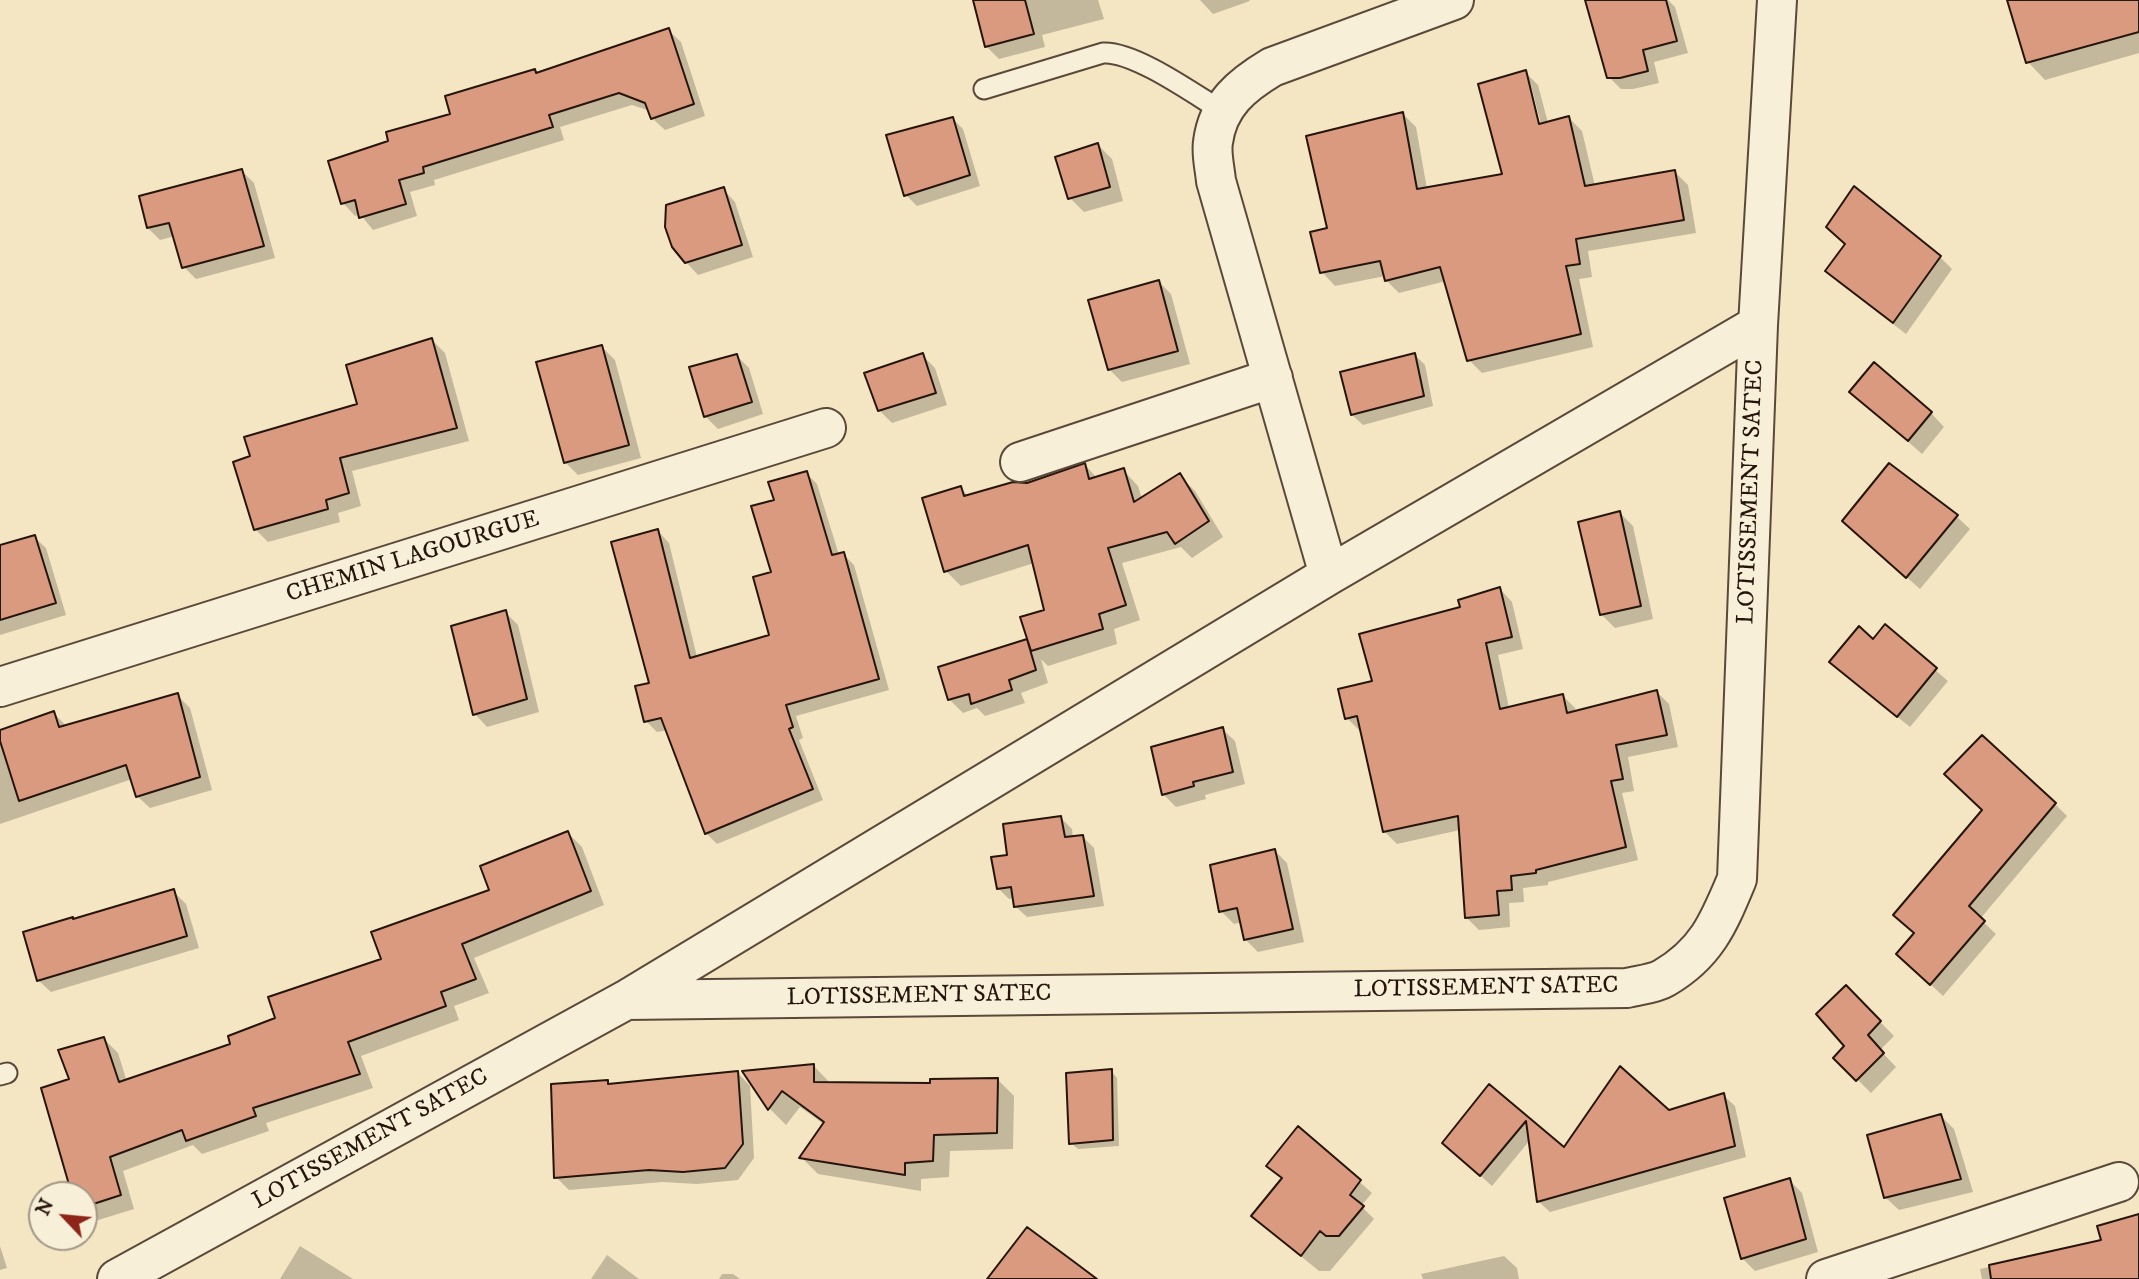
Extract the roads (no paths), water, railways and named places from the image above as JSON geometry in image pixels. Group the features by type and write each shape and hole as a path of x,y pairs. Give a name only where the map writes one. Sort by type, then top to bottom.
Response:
{"street":[{"path":"1329,575 1216,181 1213,143 1222,111 1245,83 1272,67 1454,0"},
{"name":"LOTISSEMENT SATEC","path":"626,1000 1628,988 1662,979 1701,951 1722,916 1737,879 1758,325 1777,0"},
{"name":"LOTISSEMENT SATEC","path":"117,1279 626,1000 1329,575 1758,325"},
{"path":"1020,462 1273,378"},
{"name":"CHEMIN LAGOURGUE","path":"0,687 826,428"},
{"path":"1828,1279 2119,1182"}],"lane":[{"path":"984,89 1103,53 1116,52 1222,111"}]}
